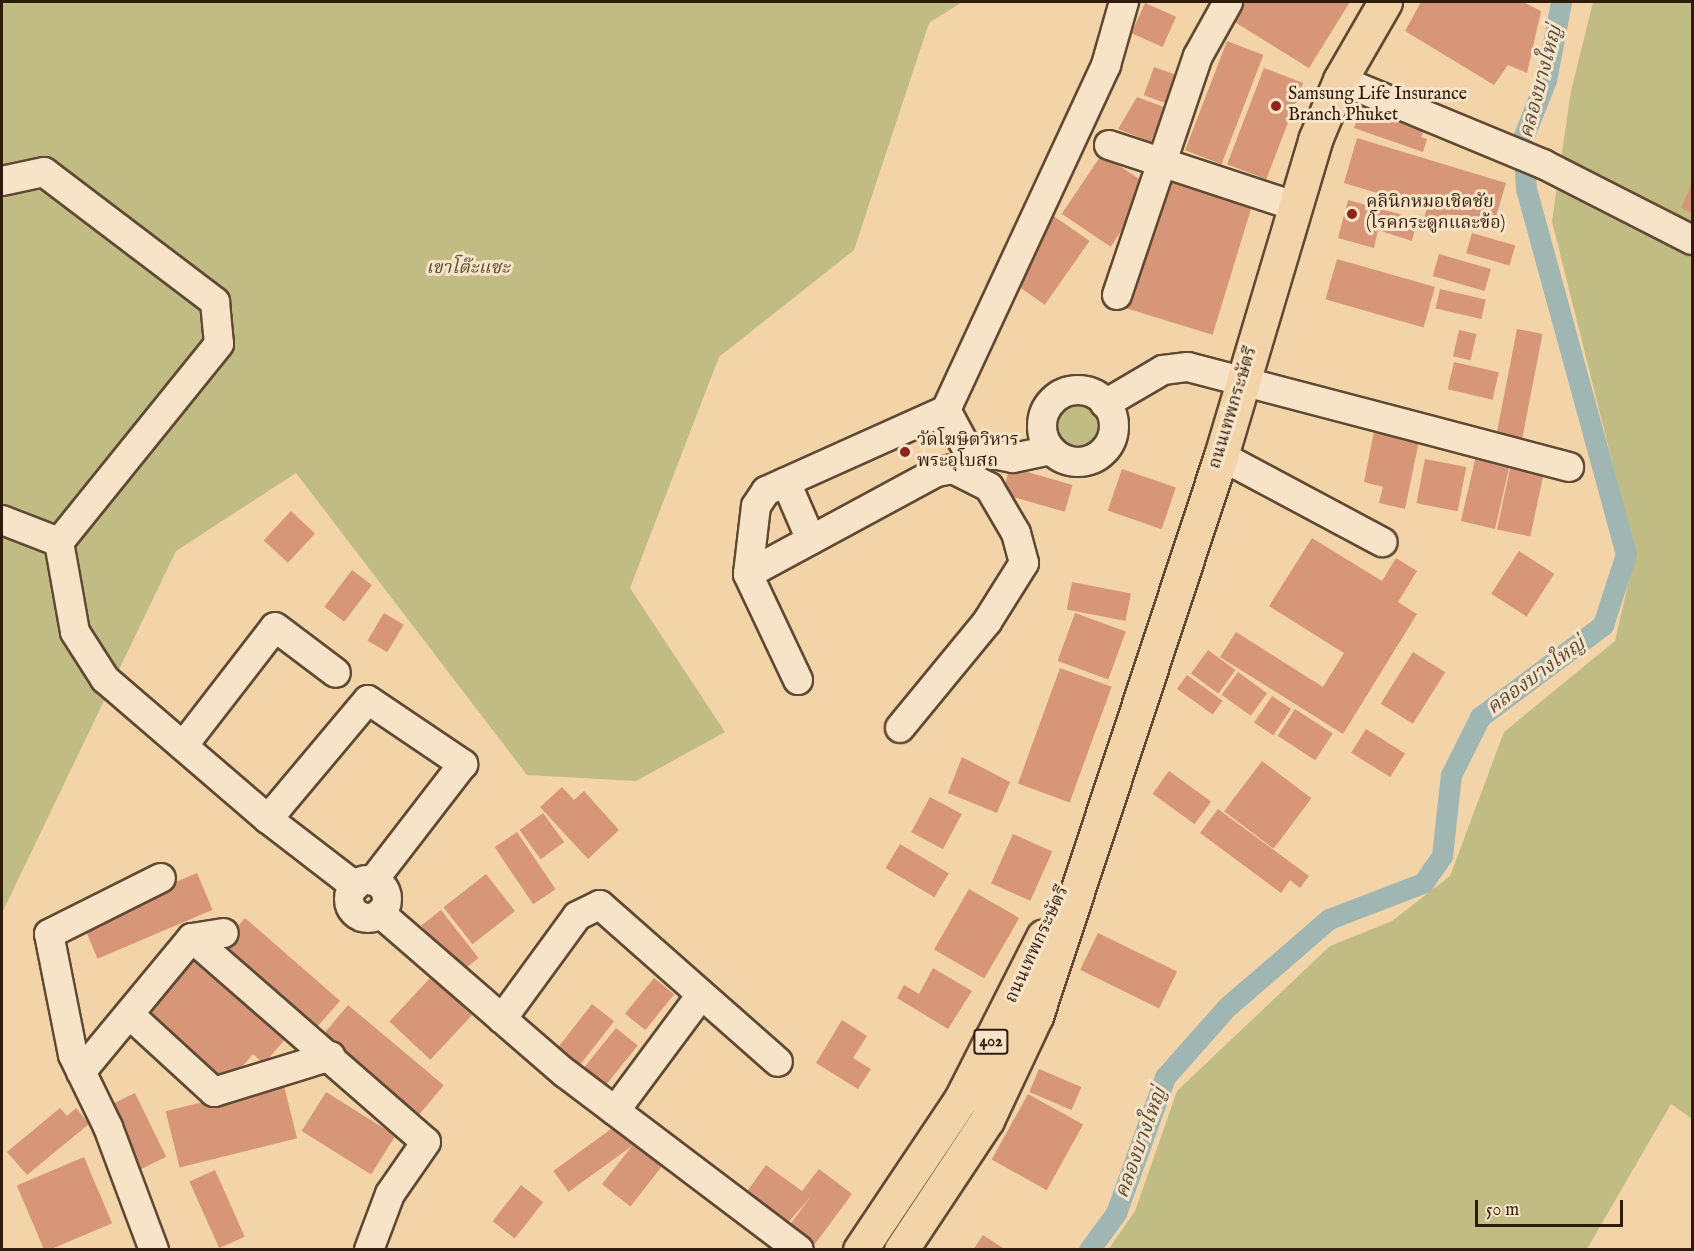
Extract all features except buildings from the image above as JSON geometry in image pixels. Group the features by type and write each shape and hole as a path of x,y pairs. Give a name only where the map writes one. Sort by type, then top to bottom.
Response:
{"main road":[{"name":"ถนนเทพกระษัตรี","path":"901,1250 987,1120 1023,1011 1096,821 1192,535 1221,456 1295,206 1340,80 1385,2"},
{"name":"ถนนเทพกระษัตรี","path":"860,1250 1023,1011"}],"street":[{"path":"798,680 748,574 756,506 766,492 946,410 1106,65 1124,2"},
{"path":"1117,295 1198,56 1228,2"},
{"path":"1340,80 1497,148 1532,160 1692,240"},
{"path":"1109,145 1295,206"},
{"path":"2,181 44,171 215,302 219,344 59,543 75,632 105,679 268,819 364,883 386,894 380,913 502,1019 615,1111 798,1250"},
{"path":"1105,404 1163,370 1188,367 1569,467"},
{"path":"946,410 967,448 1013,458 1051,450 1078,462 1101,454 1113,433 1105,404 1077,390 1057,397 1042,425 1051,450"},
{"path":"1221,456 1382,542"},
{"path":"748,574 937,472 953,469 989,487 1016,534 1024,555 1021,569 987,622 900,728"},
{"path":"786,482 811,540"},
{"path":"2,520 59,543"},
{"path":"183,746 275,627 336,673"},
{"path":"268,819 368,700 463,764 364,883"},
{"path":"154,1250 73,1055 49,934 161,878"},
{"path":"502,1019 576,916 590,906 600,905 778,1062"},
{"path":"81,1072 130,1016 192,938 224,933"},
{"path":"192,938 331,1056 426,1142 390,1194 369,1250"},
{"path":"615,1111 701,995"},
{"path":"130,1016 214,1092 331,1056"}],"green space":[{"name":"เขาโต๊ะแซะ","path":"2,2 962,2 929,23 854,250 719,357 630,588 725,732 636,781 527,775 296,473 176,551 2,913"},
{"path":"1593,2 1692,2 1692,1119 1671,1104 1587,1249 1108,1250 1135,1211 1177,1091 1330,946 1392,921 1450,876 1504,732 1615,641 1635,554 1552,221 1571,91"},
{"path":"1076,399 1086,401 1095,407 1101,416 1103,426 1101,436 1095,445 1086,451 1076,453 1066,451 1057,445 1051,436 1049,426 1051,416 1057,407 1066,401"}],"waterway":[{"name":"คลองบางใหญ่","path":"1089,1250 1116,1213 1165,1077 1227,1007 1329,919 1423,883 1442,856 1451,775 1480,717 1603,625 1626,554 1526,189 1523,138 1546,80 1561,2"}],"place":[{"name":"Samsung Life Insurance Branch Phuket","path":"1276,106"},
{"name":"คลินิกหมอเชิดชัย (โรคกระดูกและข้อ)","path":"1352,214"},
{"name":"วัดโฆษิตวิหาร พระอุโบสถ","path":"905,452"}]}
